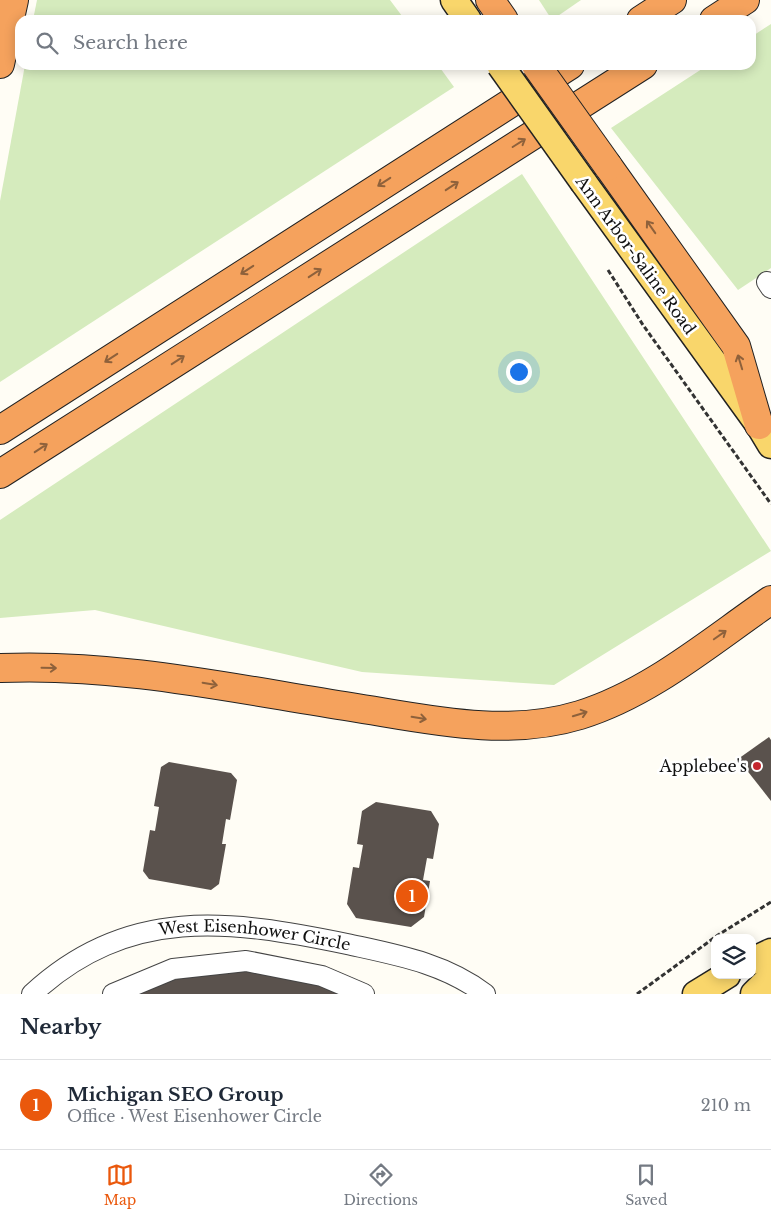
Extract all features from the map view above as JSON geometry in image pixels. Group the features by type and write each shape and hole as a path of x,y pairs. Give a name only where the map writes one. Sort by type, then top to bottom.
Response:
{"highway":[{"path":"0,64 14,0"},
{"path":"490,0 500,15"},
{"path":"628,15 644,0"},
{"path":"649,15 672,0"},
{"path":"722,15 745,0"},
{"path":"540,70 736,346 766,431"},
{"path":"0,430 562,70"},
{"path":"0,474 635,70"},
{"path":"0,668 120,672 187,680 452,724 502,727 541,723 580,715 615,701 651,683 771,600"}],"main road":[{"path":"454,0 464,15"},
{"name":"Ann Arbor-Saline Road","path":"504,70 766,431"},
{"path":"756,959 771,952"},
{"path":"754,994 771,977"},
{"path":"696,994 720,979"}],"street":[{"name":"West Eisenhower Circle","path":"32,994 65,968 117,940 157,929 198,924 249,927 394,954 437,966 478,992"},
{"path":"113,994 173,968 246,961 322,976 364,994"}],"path":[{"path":"608,270 643,325 771,504"},
{"path":"637,994 718,935 771,902"}],"green space":[{"path":"37,0 390,0 401,15 34,15"},
{"path":"539,0 581,0 559,15 549,15"},
{"path":"771,24 771,268 738,290 611,128 700,70 756,70 756,34"},
{"path":"24,70 442,70 454,87 0,382 0,201"},
{"path":"522,174 771,551 554,685 362,672 95,610 0,618 0,520"}],"building":[{"name":"Applebee's","path":"769,737 771,740 771,801 738,759"},
{"path":"169,762 231,773 237,780 230,820 226,819 222,844 226,844 219,884 211,890 149,879 143,871 150,830 155,831 159,807 154,806 161,767"},
{"path":"376,802 431,811 439,824 433,859 427,858 423,880 430,881 424,917 411,927 356,918 347,904 353,867 359,868 363,845 357,844 362,811"},
{"path":"233,971 275,972 318,983 341,994 136,994 156,985 191,975"}],"place":[{"name":"Applebee's","path":"757,766"},
{"name":"Michigan SEO Group","path":"412,896"}]}
